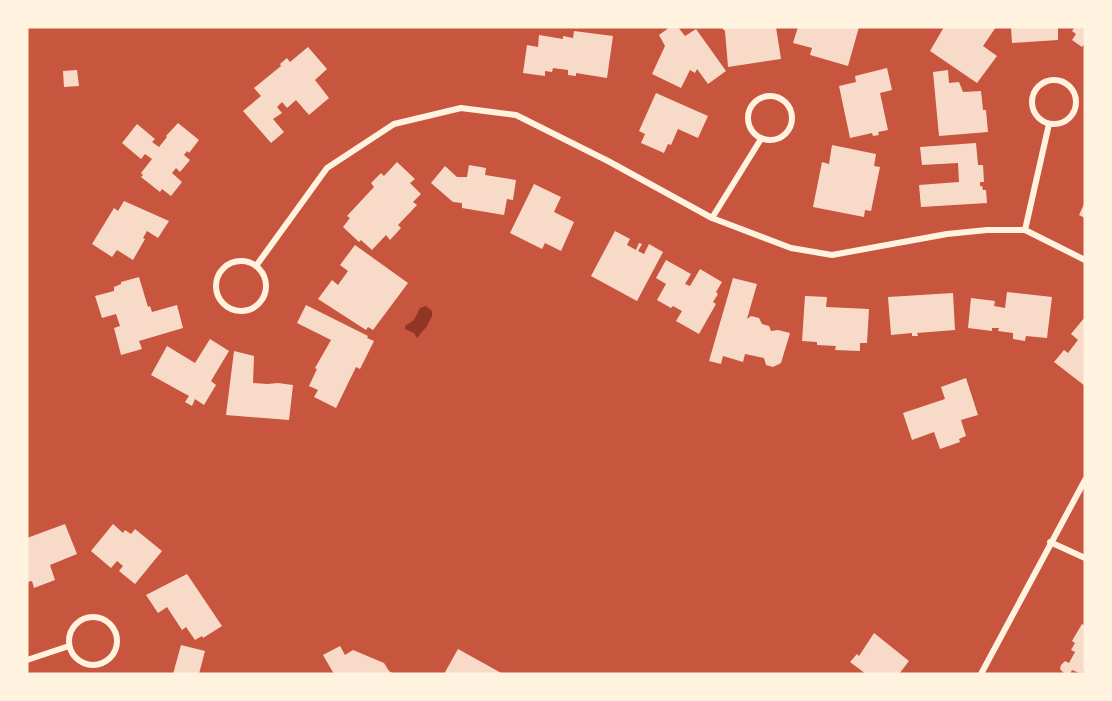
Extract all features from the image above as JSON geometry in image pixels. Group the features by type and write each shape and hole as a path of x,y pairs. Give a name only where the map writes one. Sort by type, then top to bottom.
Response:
{"street":[{"path":"1059,80 1073,90 1076,107 1066,121 1049,124 1035,114 1032,106 1033,97 1036,89 1042,83 1059,80"},
{"path":"770,96 779,98 791,110 791,127 786,135 779,139 770,141 761,139 750,127 748,118 750,110 754,102 762,98 770,96"},
{"path":"255,266 327,168 394,124 461,108 516,115 608,161 712,218 791,248 832,255 947,234 987,230 1025,230 1085,260"},
{"path":"1025,230 1049,124"},
{"path":"712,218 761,139"},
{"path":"237,261 255,266 262,273 266,282 266,292 262,301 245,312 226,307 219,300 216,290 216,281 220,272 227,265 237,261"},
{"path":"981,674 1085,480"},
{"path":"1050,542 1085,558"},
{"path":"88,617 106,620 113,627 117,636 117,646 113,654 107,661 98,665 88,665 80,661 69,646 69,636 73,627 79,620 88,617"},
{"path":"27,660 69,646"}],"shaded area":[{"path":"426,306 432,311 432,316 417,338 414,333 405,329 405,326 414,320 420,308"}],"building":[{"path":"670,27 678,27 685,36 696,29 726,71 708,84 697,69 695,73 690,70 681,88 652,74 665,46 659,35"},
{"path":"721,27 776,27 781,59 728,67 725,31"},
{"path":"798,27 859,27 848,66 810,55 812,48 793,43"},
{"path":"944,27 996,27 983,46 997,56 977,83 930,51"},
{"path":"1011,27 1058,27 1058,40 1012,43"},
{"path":"1075,27 1085,27 1085,43 1082,47 1072,40 1076,34 1072,31"},
{"path":"574,31 613,36 607,78 576,73 576,76 568,75 568,70 553,68 552,72 545,71 545,76 523,73 527,45 538,47 539,35 563,39 563,36 573,38"},
{"path":"308,47 327,69 315,80 329,98 309,115 296,100 287,108 282,102 277,107 282,113 273,119 284,132 271,143 243,111 261,96 254,88 281,66 280,64 287,58 290,62"},
{"path":"887,68 892,90 880,93 888,130 878,132 879,135 873,136 872,133 850,138 839,86 856,82 855,76"},
{"path":"77,70 79,86 64,87 63,71"},
{"path":"948,70 949,83 959,82 963,92 981,91 988,132 939,136 933,72"},
{"path":"656,93 708,116 698,138 678,129 671,145 668,144 664,153 641,143 645,134 639,131"},
{"path":"178,123 199,140 189,153 187,151 184,155 190,160 180,172 176,168 172,173 182,182 171,196 162,189 160,192 141,177 143,175 141,173 152,159 145,154 141,159 122,143 137,124 155,139 152,142 159,147"},
{"path":"976,143 978,165 983,165 984,182 980,182 980,186 986,190 987,203 921,207 919,185 959,182 958,163 922,165 920,147"},
{"path":"832,145 876,154 874,166 880,167 871,211 865,210 864,217 813,207 822,162 829,164"},
{"path":"397,162 415,179 410,183 421,194 413,202 417,205 398,225 401,228 390,240 386,235 372,250 361,240 359,242 343,227 350,218 347,216 374,187 371,183 381,173 384,176"},
{"path":"469,165 486,168 485,175 516,180 513,200 507,199 504,215 462,208 462,203 453,202 431,183 445,166 457,177 467,177"},
{"path":"534,184 561,197 554,212 574,222 561,251 545,243 542,249 510,233"},
{"path":"124,201 169,221 158,238 147,231 133,260 117,250 112,257 92,244 114,208 118,211"},
{"path":"1085,202 1085,218 1079,215"},
{"path":"615,231 630,239 627,245 636,250 639,243 642,244 638,251 644,254 649,244 663,252 637,301 591,276"},
{"path":"355,245 408,283 373,330 368,327 366,330 318,299 332,280 338,285 348,271 340,265"},
{"path":"666,260 691,274 685,284 690,286 700,269 722,282 713,302 716,304 699,334 676,321 682,311 657,300 666,284 656,278"},
{"path":"139,277 148,307 150,306 152,312 177,305 183,328 139,341 142,349 121,355 114,328 120,326 116,314 102,318 95,296 114,291 114,287 121,282"},
{"path":"733,278 757,284 747,319 751,316 759,318 762,324 769,326 771,331 790,333 781,363 773,367 766,365 764,358 745,354 743,362 723,356 721,364 709,361"},
{"path":"1007,292 1052,297 1047,338 1026,336 1025,341 1013,339 1013,333 998,331 999,328 992,328 992,331 968,328 971,298 995,301 994,306 1005,308"},
{"path":"953,293 955,330 917,333 918,336 912,336 912,333 891,335 888,297"},
{"path":"805,296 827,297 826,307 869,309 867,343 860,343 860,351 835,350 836,346 802,341"},
{"path":"306,305 374,341 360,369 356,367 336,408 314,397 318,390 309,386 317,369 315,368 331,340 297,323"},
{"path":"1085,317 1085,386 1054,362 1064,350 1068,353 1078,340 1071,334"},
{"path":"210,339 229,351 211,381 216,385 204,405 195,399 192,406 185,402 189,396 151,375 167,346 195,363"},
{"path":"234,351 254,356 253,383 293,385 289,420 226,415"},
{"path":"966,378 978,415 961,420 966,436 959,439 960,442 940,449 934,432 912,440 903,413 945,399 941,387"},
{"path":"65,524 77,554 50,565 55,580 34,588 32,581 27,582 27,538"},
{"path":"113,524 123,533 125,530 131,534 135,529 162,551 135,584 119,571 123,566 117,561 111,568 91,551"},
{"path":"187,574 222,626 203,638 202,636 195,640 186,627 182,630 167,607 158,613 146,595"},
{"path":"1082,624 1085,626 1085,669 1082,674 1072,670 1070,674 1065,674 1060,669 1061,665 1065,661 1069,663 1075,652 1071,650 1075,643 1072,641"},
{"path":"874,633 909,661 899,674 866,674 850,662 857,654 859,656"},
{"path":"181,645 205,651 199,674 173,674"},
{"path":"340,646 345,655 353,650 384,663 394,674 334,674 323,655"},
{"path":"458,649 503,674 444,674"}]}
